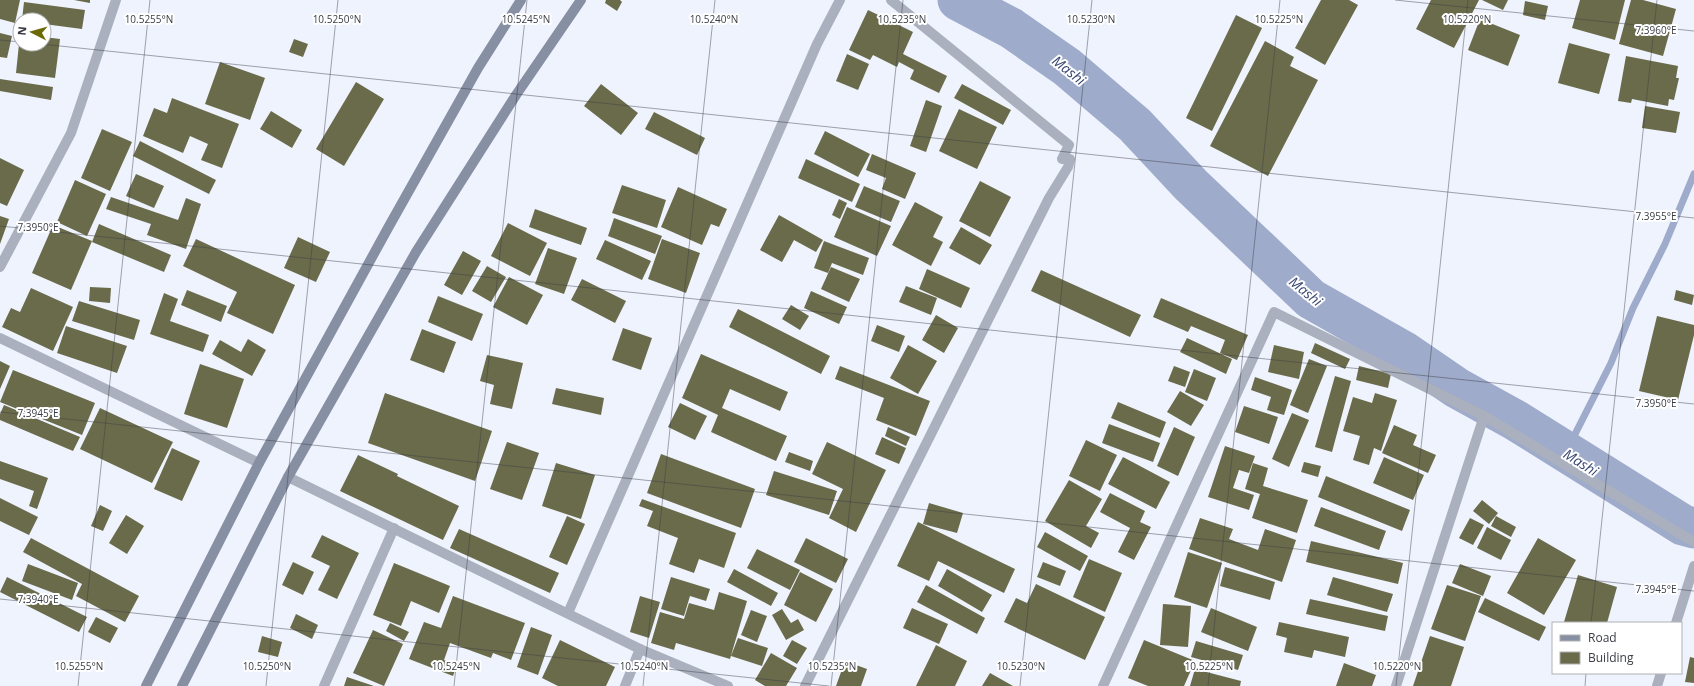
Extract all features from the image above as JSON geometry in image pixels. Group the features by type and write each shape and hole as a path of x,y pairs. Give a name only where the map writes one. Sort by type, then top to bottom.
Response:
{"main road":[{"path":"146,686 260,463 388,228 478,68 521,0"},
{"path":"182,686 288,477 416,252 516,95 581,0"}],"street":[{"path":"0,267 71,133 116,0"},
{"path":"568,613 817,44 840,0"},
{"path":"805,686 1049,198 1068,167 1070,159 1062,159 1069,145 890,0"},
{"path":"1103,686 1274,312 1484,416 1694,542"},
{"path":"0,338 260,463"},
{"path":"1396,686 1484,416"},
{"path":"288,477 640,649 728,686"},
{"path":"324,686 394,528"},
{"path":"1676,622 1694,566"},
{"path":"625,686 640,649"},
{"path":"1657,686 1661,674"}],"building":[{"path":"0,0 20,0 17,12 12,12 12,22 0,19"},
{"path":"74,0 90,0 90,3"},
{"path":"606,0 620,0 622,2 617,11 605,3"},
{"path":"1321,0 1349,0 1358,5 1325,65 1295,48"},
{"path":"1431,0 1479,0 1454,48 1416,29"},
{"path":"1482,0 1508,0 1503,10"},
{"path":"1580,0 1625,0 1615,40 1572,28"},
{"path":"1631,0 1643,0 1676,9 1663,56 1619,44"},
{"path":"1525,1 1548,6 1545,20 1523,15"},
{"path":"24,2 85,10 82,29 52,25 52,12 23,12"},
{"path":"868,10 913,32 903,54 947,76 939,93 910,79 914,70 899,62 897,67 873,55 870,60 849,50"},
{"path":"1236,15 1262,28 1212,131 1186,118"},
{"path":"1480,19 1520,35 1508,66 1468,50"},
{"path":"0,33 12,36 7,58 0,57"},
{"path":"52,38 60,39 55,78 16,73 18,52 52,52"},
{"path":"294,39 308,44 303,57 289,52"},
{"path":"1265,41 1294,57 1290,66 1318,80 1268,176 1210,146"},
{"path":"1569,43 1610,54 1599,94 1558,83"},
{"path":"847,54 869,64 858,90 836,81"},
{"path":"1626,56 1678,66 1676,78 1679,78 1674,100 1669,99 1668,106 1632,99 1631,103 1618,101"},
{"path":"220,62 265,78 250,120 205,104"},
{"path":"0,79 53,87 51,100 0,91"},
{"path":"356,82 384,99 344,166 316,149"},
{"path":"601,84 638,113 621,135 584,106"},
{"path":"962,84 1011,110 1003,125 954,98"},
{"path":"172,98 239,124 222,168 201,160 208,144 190,136 183,153 143,136 154,108 167,113"},
{"path":"926,100 942,106 926,152 910,146"},
{"path":"1645,106 1680,112 1676,133 1642,128"},
{"path":"959,109 997,127 977,169 939,151"},
{"path":"271,111 302,130 292,148 260,129"},
{"path":"654,112 705,138 697,155 645,129"},
{"path":"102,129 132,142 110,191 81,178"},
{"path":"825,131 870,154 858,177 814,154"},
{"path":"140,141 216,180 209,194 133,156"},
{"path":"872,154 916,173 905,199 882,189 886,178 866,170"},
{"path":"0,158 24,170 7,206 0,203"},
{"path":"806,159 860,184 852,202 798,178"},
{"path":"136,174 164,186 154,208 126,196"},
{"path":"75,180 106,194 87,236 57,222"},
{"path":"980,181 1011,197 990,237 959,221"},
{"path":"622,185 666,200 657,228 612,213"},
{"path":"864,186 900,201 891,222 855,207"},
{"path":"678,187 727,209 719,227 711,224 702,245 661,227"},
{"path":"111,197 178,220 186,198 201,204 186,249 147,235 151,224 106,209"},
{"path":"839,199 847,203 840,219 832,215"},
{"path":"915,202 943,217 933,237 943,242 931,266 892,245"},
{"path":"847,207 891,226 877,256 834,237"},
{"path":"535,209 587,228 581,245 529,227"},
{"path":"779,215 823,240 816,252 794,240 782,262 760,250"},
{"path":"0,216 9,219 0,244"},
{"path":"614,218 662,236 655,254 608,236"},
{"path":"508,223 547,243 530,276 491,256"},
{"path":"99,224 171,255 164,272 92,242"},
{"path":"53,225 92,241 71,290 32,273"},
{"path":"961,227 992,245 980,265 949,248"},
{"path":"298,237 330,252 316,282 284,268"},
{"path":"196,239 295,285 273,334 227,313 237,292 183,266"},
{"path":"662,239 700,253 686,293 648,279"},
{"path":"605,240 651,261 642,280 596,259"},
{"path":"824,241 869,258 863,275 832,263 828,273 814,268"},
{"path":"548,248 577,258 564,294 535,284"},
{"path":"463,251 481,261 462,295 444,285"},
{"path":"487,266 506,277 491,302 472,291"},
{"path":"831,267 860,279 849,302 821,289"},
{"path":"927,269 970,288 961,308 919,289"},
{"path":"1041,270 1141,315 1130,337 1031,291"},
{"path":"509,277 543,295 527,325 493,307"},
{"path":"582,279 626,301 615,323 571,300"},
{"path":"906,286 937,298 931,315 899,302"},
{"path":"90,287 111,288 110,303 89,301"},
{"path":"31,288 73,307 53,351 2,327 11,308 20,312"},
{"path":"187,290 227,306 221,322 181,305"},
{"path":"1676,290 1694,295 1692,305 1674,300"},
{"path":"811,291 847,307 839,324 804,308"},
{"path":"164,293 178,299 170,321 209,335 203,352 150,334"},
{"path":"438,296 483,314 472,341 428,322"},
{"path":"1161,298 1248,335 1237,360 1220,353 1225,340 1191,326 1188,332 1153,317"},
{"path":"79,301 140,320 134,340 72,321"},
{"path":"791,305 809,316 800,330 782,319"},
{"path":"738,309 830,356 821,374 729,327"},
{"path":"936,315 958,328 944,353 922,340"},
{"path":"1657,316 1694,325 1694,335 1678,400 1639,391"},
{"path":"877,325 905,336 899,352 871,341"},
{"path":"66,326 127,346 117,373 57,353"},
{"path":"623,328 652,338 641,370 612,360"},
{"path":"422,329 456,342 444,373 410,360"},
{"path":"1187,338 1232,359 1226,374 1180,352"},
{"path":"248,339 266,350 252,376 212,354 220,340 241,352"},
{"path":"1315,343 1350,359 1345,369 1311,353"},
{"path":"908,345 937,361 918,394 890,378"},
{"path":"1274,345 1304,352 1299,379 1268,372"},
{"path":"701,354 788,392 780,411 730,389 722,408 787,436 776,461 711,432 718,415 682,398"},
{"path":"487,355 523,363 512,409 490,404 494,385 480,381"},
{"path":"1309,359 1327,366 1308,413 1290,405"},
{"path":"0,361 10,366 0,389"},
{"path":"200,364 244,379 227,428 184,414"},
{"path":"840,366 930,401 916,436 876,420 884,398 835,379"},
{"path":"1174,366 1190,372 1185,387 1168,381"},
{"path":"1359,366 1391,374 1388,388 1356,380"},
{"path":"1194,369 1216,378 1207,401 1185,392"},
{"path":"13,370 95,403 82,435 0,402"},
{"path":"1335,376 1351,381 1332,452 1315,447"},
{"path":"1255,377 1292,390 1284,415 1267,410 1271,397 1251,390"},
{"path":"556,388 604,398 601,415 552,404"},
{"path":"1180,391 1204,405 1191,426 1167,412"},
{"path":"385,393 492,431 475,481 368,443"},
{"path":"1375,393 1397,400 1381,451 1374,448 1369,465 1353,460 1360,436 1343,431 1353,397 1372,403"},
{"path":"1118,402 1166,422 1160,438 1111,418"},
{"path":"680,403 707,416 695,440 668,427"},
{"path":"4,405 80,437 73,451 0,420 0,414"},
{"path":"1244,406 1278,417 1269,444 1235,432"},
{"path":"100,408 173,442 152,483 80,449"},
{"path":"1292,413 1309,420 1289,467 1272,459"},
{"path":"1109,424 1160,443 1153,462 1102,443"},
{"path":"1394,425 1417,435 1413,445 1436,455 1428,473 1382,453"},
{"path":"888,427 910,437 906,446 885,436"},
{"path":"1174,427 1195,437 1178,476 1157,466"},
{"path":"882,437 906,448 899,464 875,454"},
{"path":"1086,440 1117,455 1100,491 1069,476"},
{"path":"507,442 539,453 522,500 490,489"},
{"path":"827,442 886,470 856,532 829,518 843,489 812,474"},
{"path":"1225,446 1255,456 1249,473 1239,470 1233,488 1254,495 1249,510 1208,497"},
{"path":"172,448 200,461 182,501 154,489"},
{"path":"789,452 813,461 810,471 785,462"},
{"path":"661,454 755,489 741,528 647,493"},
{"path":"358,455 459,506 443,540 340,491"},
{"path":"1123,457 1170,482 1156,509 1108,484"},
{"path":"1384,457 1424,475 1413,500 1373,483"},
{"path":"0,461 48,478 37,509 29,506 34,491 0,479"},
{"path":"1304,462 1321,466 1318,477 1301,472"},
{"path":"556,463 595,475 581,519 542,506"},
{"path":"1253,463 1268,468 1263,486 1308,500 1297,533 1252,518 1260,494 1245,489"},
{"path":"774,471 837,491 829,515 766,495"},
{"path":"1326,476 1410,510 1402,531 1318,497"},
{"path":"1069,480 1102,499 1086,526 1099,533 1091,548 1045,521"},
{"path":"1110,493 1145,511 1140,522 1151,527 1134,560 1118,552 1130,528 1100,512"},
{"path":"0,498 38,517 29,535 0,521"},
{"path":"642,499 736,533 724,568 699,559 694,573 669,564 678,538 647,526 653,511 639,506"},
{"path":"1482,500 1498,513 1489,524 1473,511"},
{"path":"929,503 963,513 957,533 923,524"},
{"path":"100,505 112,511 103,531 91,526"},
{"path":"1321,507 1386,531 1379,550 1314,526"},
{"path":"126,515 144,526 127,554 109,543"},
{"path":"567,516 585,524 567,565 549,557"},
{"path":"1496,516 1516,527 1511,537 1491,526"},
{"path":"1200,518 1233,529 1229,539 1258,550 1265,529 1296,540 1282,582 1189,549"},
{"path":"1470,518 1484,525 1473,545 1459,538"},
{"path":"918,522 1015,569 1004,593 938,561 929,581 897,566"},
{"path":"1487,527 1511,540 1501,560 1477,548"},
{"path":"459,529 559,573 550,593 450,548"},
{"path":"1045,532 1088,556 1080,571 1037,547"},
{"path":"322,535 359,553 337,599 318,590 330,566 311,557"},
{"path":"31,538 139,596 125,622 76,596 82,584 23,552"},
{"path":"806,538 848,559 836,583 794,562"},
{"path":"1538,538 1576,560 1544,615 1507,593"},
{"path":"1311,541 1403,563 1398,584 1306,562"},
{"path":"757,549 800,570 790,590 747,568"},
{"path":"1188,552 1222,563 1207,608 1174,597"},
{"path":"1089,559 1122,573 1105,612 1073,597"},
{"path":"293,562 314,572 303,595 282,585"},
{"path":"1043,562 1066,571 1060,586 1037,577"},
{"path":"394,563 450,586 439,613 411,601 401,626 373,615"},
{"path":"28,564 78,583 72,600 22,581"},
{"path":"1460,564 1491,576 1483,596 1452,583"},
{"path":"1225,567 1275,582 1270,600 1220,586"},
{"path":"734,569 778,593 771,606 727,582"},
{"path":"947,569 992,595 982,612 938,586"},
{"path":"800,572 833,589 816,622 784,605"},
{"path":"1578,575 1617,587 1607,622 1564,622"},
{"path":"7,577 87,617 79,632 0,592"},
{"path":"671,577 710,589 706,601 690,596 684,616 661,609"},
{"path":"1333,577 1393,594 1387,612 1327,595"},
{"path":"1036,584 1105,617 1085,660 1004,622 1016,598 1027,603"},
{"path":"926,585 985,618 977,634 917,602"},
{"path":"1447,585 1481,596 1465,641 1431,629"},
{"path":"719,592 747,601 730,659 676,643 674,650 651,643 660,612 684,619 689,603 714,610"},
{"path":"453,596 525,623 511,660 493,653 491,658 450,643 444,660 457,665 453,676 409,659 424,622 441,628"},
{"path":"640,596 660,602 649,638 630,632"},
{"path":"1485,598 1546,627 1539,641 1478,612"},
{"path":"1310,599 1388,616 1385,631 1306,614"},
{"path":"1163,604 1191,606 1188,647 1160,645"},
{"path":"912,608 948,624 939,644 903,628"},
{"path":"1211,608 1257,627 1248,651 1201,632"},
{"path":"782,609 791,623 798,619 804,630 786,640 772,615"},
{"path":"751,610 767,616 757,642 741,635"},
{"path":"296,614 318,625 312,639 290,628"},
{"path":"96,617 118,628 110,643 88,632"},
{"path":"1279,622 1349,637 1345,657 1314,650 1312,658 1284,652 1287,638 1276,635"},
{"path":"390,623 409,632 404,641 386,631"},
{"path":"531,627 552,635 538,675 517,667"},
{"path":"373,630 403,644 384,686 353,673"},
{"path":"262,636 282,642 278,657 258,652"},
{"path":"1430,636 1464,647 1451,686 1413,686"},
{"path":"738,638 768,648 762,666 731,656"},
{"path":"560,640 615,667 606,686 558,686 542,678"},
{"path":"792,640 807,648 797,664 783,656"},
{"path":"1144,640 1195,661 1184,686 1148,686 1128,678"},
{"path":"1196,641 1243,655 1238,670 1191,657"},
{"path":"936,645 967,661 955,686 916,686"},
{"path":"771,653 797,668 786,686 765,686 755,680"},
{"path":"1690,657 1694,658 1694,683 1685,682"},
{"path":"845,661 867,669 861,686 836,686"},
{"path":"1344,663 1376,675 1372,686 1336,686"},
{"path":"1195,669 1241,681 1240,686 1190,686"},
{"path":"990,673 1013,686 982,686"},
{"path":"347,677 374,686 344,686"}],"waterway":[{"name":"Mashi","path":"958,0 1011,28 1067,67 1135,125 1191,185 1311,299 1403,351 1457,388 1515,420 1683,525 1694,528"},
{"path":"1566,452 1611,363 1633,308 1665,244 1694,174"}]}
